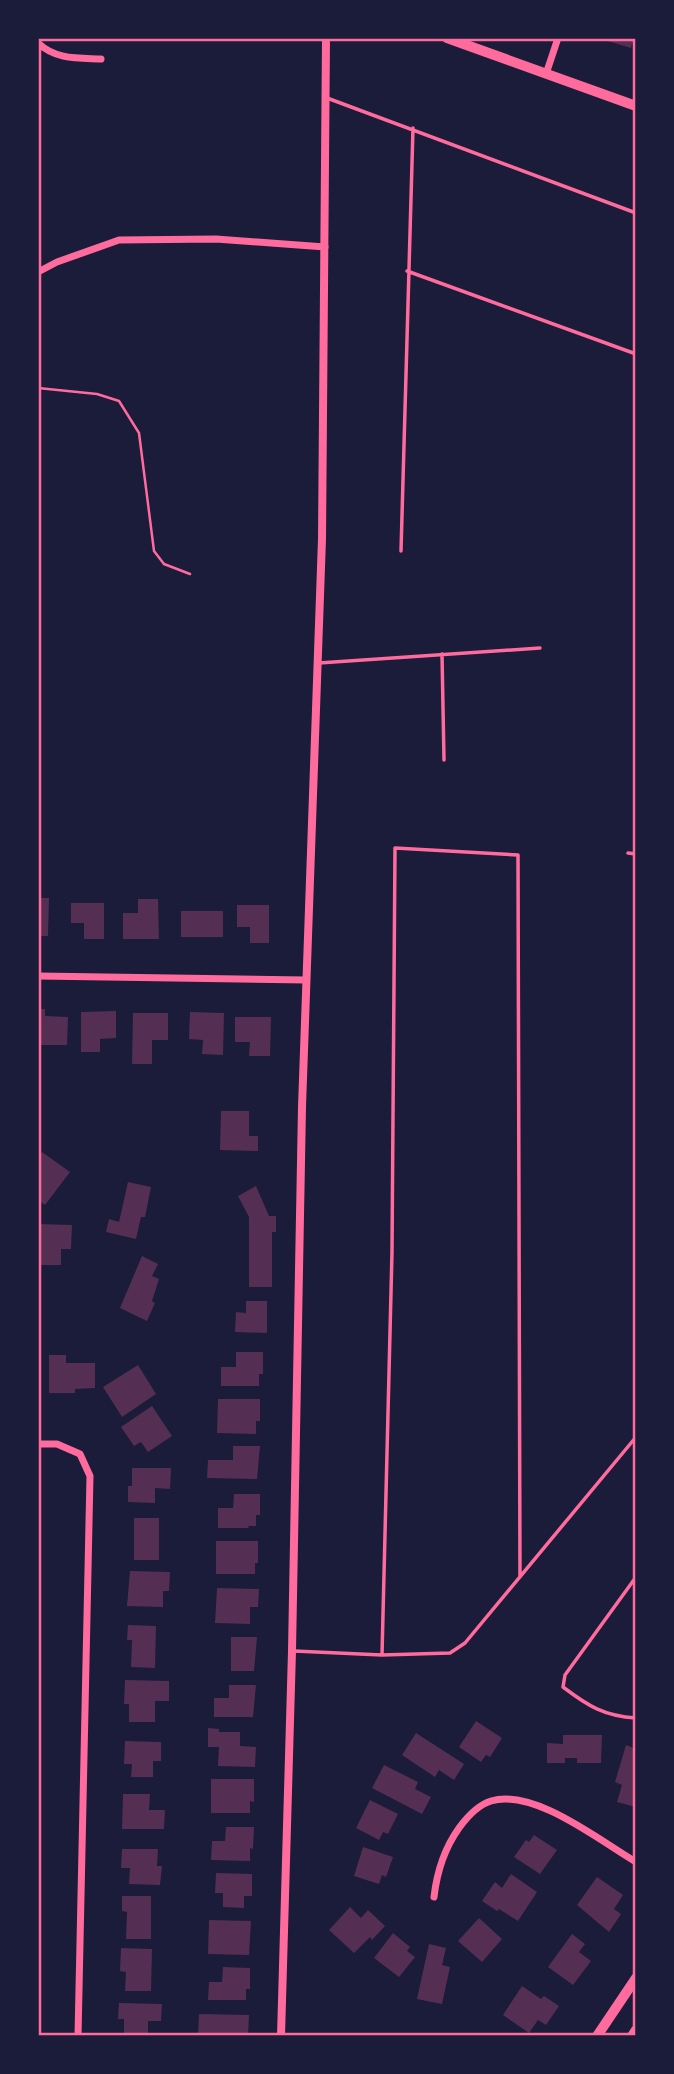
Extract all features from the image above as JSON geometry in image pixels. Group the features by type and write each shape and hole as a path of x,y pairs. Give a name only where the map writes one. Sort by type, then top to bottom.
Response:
{"main road":[{"path":"447,38 635,106"},
{"path":"597,2035 635,1978"},
{"path":"632,2035 635,2030"}],"street":[{"path":"281,2035 306,980 322,539 326,38"},
{"path":"546,74 558,38"},
{"path":"38,43 47,51 64,57 100,59"},
{"path":"38,272 57,262 119,240 216,239 325,247"},
{"path":"38,976 306,980"},
{"path":"38,1444 57,1444 79,1454 90,1476 78,2035"},
{"path":"434,1897 437,1873 449,1843 468,1815 491,1801 524,1800 550,1810 635,1863"}],"lane":[{"path":"325,97 635,213"},
{"path":"401,551 412,128"},
{"path":"407,271 635,354"},
{"path":"317,663 540,648"},
{"path":"442,654 444,760"},
{"path":"382,1655 392,1252 395,848 517,855 520,1577"},
{"path":"628,853 635,854"},
{"path":"292,1651 382,1655 450,1653 466,1643 635,1437"},
{"path":"635,1577 565,1675 563,1687 587,1706 614,1717 635,1718"}],"path":[{"path":"38,388 97,394 119,401 139,433 154,551 164,564 190,574"}],"building":[{"path":"601,38 634,38 631,48 601,39"},
{"path":"38,898 49,898 48,936 38,936"},
{"path":"138,899 158,899 159,939 123,939 123,913 138,913"},
{"path":"71,903 104,903 104,939 84,939 84,923 71,923"},
{"path":"237,905 269,905 269,943 250,943 250,927 237,927"},
{"path":"181,911 223,911 223,937 181,937"},
{"path":"38,1009 45,1009 45,1016 68,1017 67,1045 38,1045"},
{"path":"116,1011 116,1038 100,1039 100,1052 81,1052 81,1012"},
{"path":"190,1012 224,1013 223,1055 202,1054 203,1040 189,1039"},
{"path":"133,1013 168,1013 168,1040 152,1040 152,1064 132,1064"},
{"path":"235,1017 271,1017 270,1056 249,1056 250,1042 235,1042"},
{"path":"221,1111 249,1111 249,1136 258,1136 258,1151 220,1150"},
{"path":"42,1152 70,1172 45,1205 38,1200 38,1157"},
{"path":"128,1182 151,1187 145,1217 141,1217 136,1239 106,1232 109,1219 119,1222"},
{"path":"256,1186 269,1216 276,1216 276,1232 272,1232 272,1287 249,1287 249,1217 238,1196"},
{"path":"38,1224 72,1225 71,1249 61,1249 61,1265 38,1265"},
{"path":"142,1256 158,1264 152,1276 159,1279 152,1301 155,1303 147,1321 120,1308"},
{"path":"246,1301 267,1301 267,1333 235,1332 236,1312 246,1313"},
{"path":"236,1352 263,1352 263,1374 259,1374 259,1386 221,1386 221,1367 236,1367"},
{"path":"49,1355 66,1355 66,1363 95,1363 95,1388 75,1389 75,1393 49,1393"},
{"path":"138,1365 156,1394 122,1417 103,1387"},
{"path":"38,1371 41,1371 41,1400 38,1400"},
{"path":"218,1399 260,1399 260,1421 256,1421 256,1434 217,1433"},
{"path":"152,1406 172,1436 148,1452 141,1442 134,1446 121,1427"},
{"path":"233,1446 260,1446 257,1479 207,1478 208,1460 233,1460"},
{"path":"132,1468 171,1468 170,1489 155,1488 155,1503 128,1502 128,1486 132,1486"},
{"path":"234,1494 260,1494 260,1515 256,1515 256,1526 218,1528 218,1508 233,1508"},
{"path":"134,1518 159,1518 159,1560 134,1560"},
{"path":"216,1541 258,1541 255,1574 216,1574"},
{"path":"130,1571 170,1572 169,1591 163,1591 163,1607 127,1606"},
{"path":"217,1588 259,1589 258,1607 250,1607 250,1624 215,1623"},
{"path":"128,1625 156,1626 155,1668 131,1667 132,1640 127,1640"},
{"path":"231,1637 257,1637 254,1671 231,1671"},
{"path":"125,1680 169,1681 169,1701 155,1701 155,1722 129,1722 129,1704 124,1704"},
{"path":"229,1685 256,1685 253,1717 214,1717 214,1698 229,1698"},
{"path":"476,1721 502,1738 490,1757 486,1755 481,1762 459,1747"},
{"path":"208,1728 219,1729 219,1732 240,1732 240,1746 256,1747 255,1767 218,1766 219,1747 208,1747"},
{"path":"416,1733 464,1764 454,1780 439,1770 435,1777 402,1755"},
{"path":"563,1735 602,1735 601,1763 577,1763 577,1758 565,1758 565,1763 547,1763 547,1743 563,1744"},
{"path":"125,1741 161,1742 161,1761 153,1761 153,1777 131,1777 132,1764 124,1764"},
{"path":"626,1745 636,1749 636,1807 617,1802 622,1785 615,1782"},
{"path":"384,1765 418,1782 415,1789 431,1797 422,1814 372,1788"},
{"path":"211,1779 254,1779 254,1802 250,1801 250,1813 211,1813"},
{"path":"123,1794 150,1794 149,1810 165,1810 164,1829 122,1829"},
{"path":"370,1800 398,1814 388,1834 383,1832 379,1840 356,1828"},
{"path":"226,1827 254,1827 250,1861 211,1860 212,1841 225,1841"},
{"path":"534,1835 557,1850 540,1874 514,1857 526,1840 529,1842"},
{"path":"363,1847 393,1857 386,1877 382,1875 379,1884 354,1876"},
{"path":"122,1849 158,1849 157,1866 162,1866 160,1885 129,1884 130,1868 121,1868"},
{"path":"216,1873 252,1874 252,1896 244,1896 244,1908 223,1907 223,1893 215,1893"},
{"path":"511,1874 537,1892 518,1921 482,1901 495,1882 502,1888"},
{"path":"597,1877 623,1895 614,1909 621,1914 609,1932 577,1905"},
{"path":"122,1896 151,1896 151,1939 126,1939 127,1912 122,1911"},
{"path":"350,1907 361,1918 368,1910 385,1926 354,1953 329,1930"},
{"path":"479,1918 502,1939 482,1962 458,1941"},
{"path":"209,1920 251,1921 249,1955 208,1954"},
{"path":"393,1933 410,1947 407,1951 415,1957 399,1977 374,1958"},
{"path":"572,1934 585,1944 579,1952 591,1961 573,1985 548,1967"},
{"path":"429,1944 446,1948 442,1965 450,1967 442,2004 417,1999"},
{"path":"121,1948 152,1949 151,1991 125,1991 126,1972 120,1971"},
{"path":"223,1967 250,1968 250,1989 246,1989 246,2000 208,2000 209,1982 222,1982"},
{"path":"522,1986 541,1999 544,1996 559,2006 546,2025 538,2020 529,2033 503,2015"},
{"path":"119,2003 162,2004 161,2021 148,2021 148,2036 124,2036 124,2019 118,2019"},
{"path":"199,2014 249,2015 248,2036 198,2036"}]}
